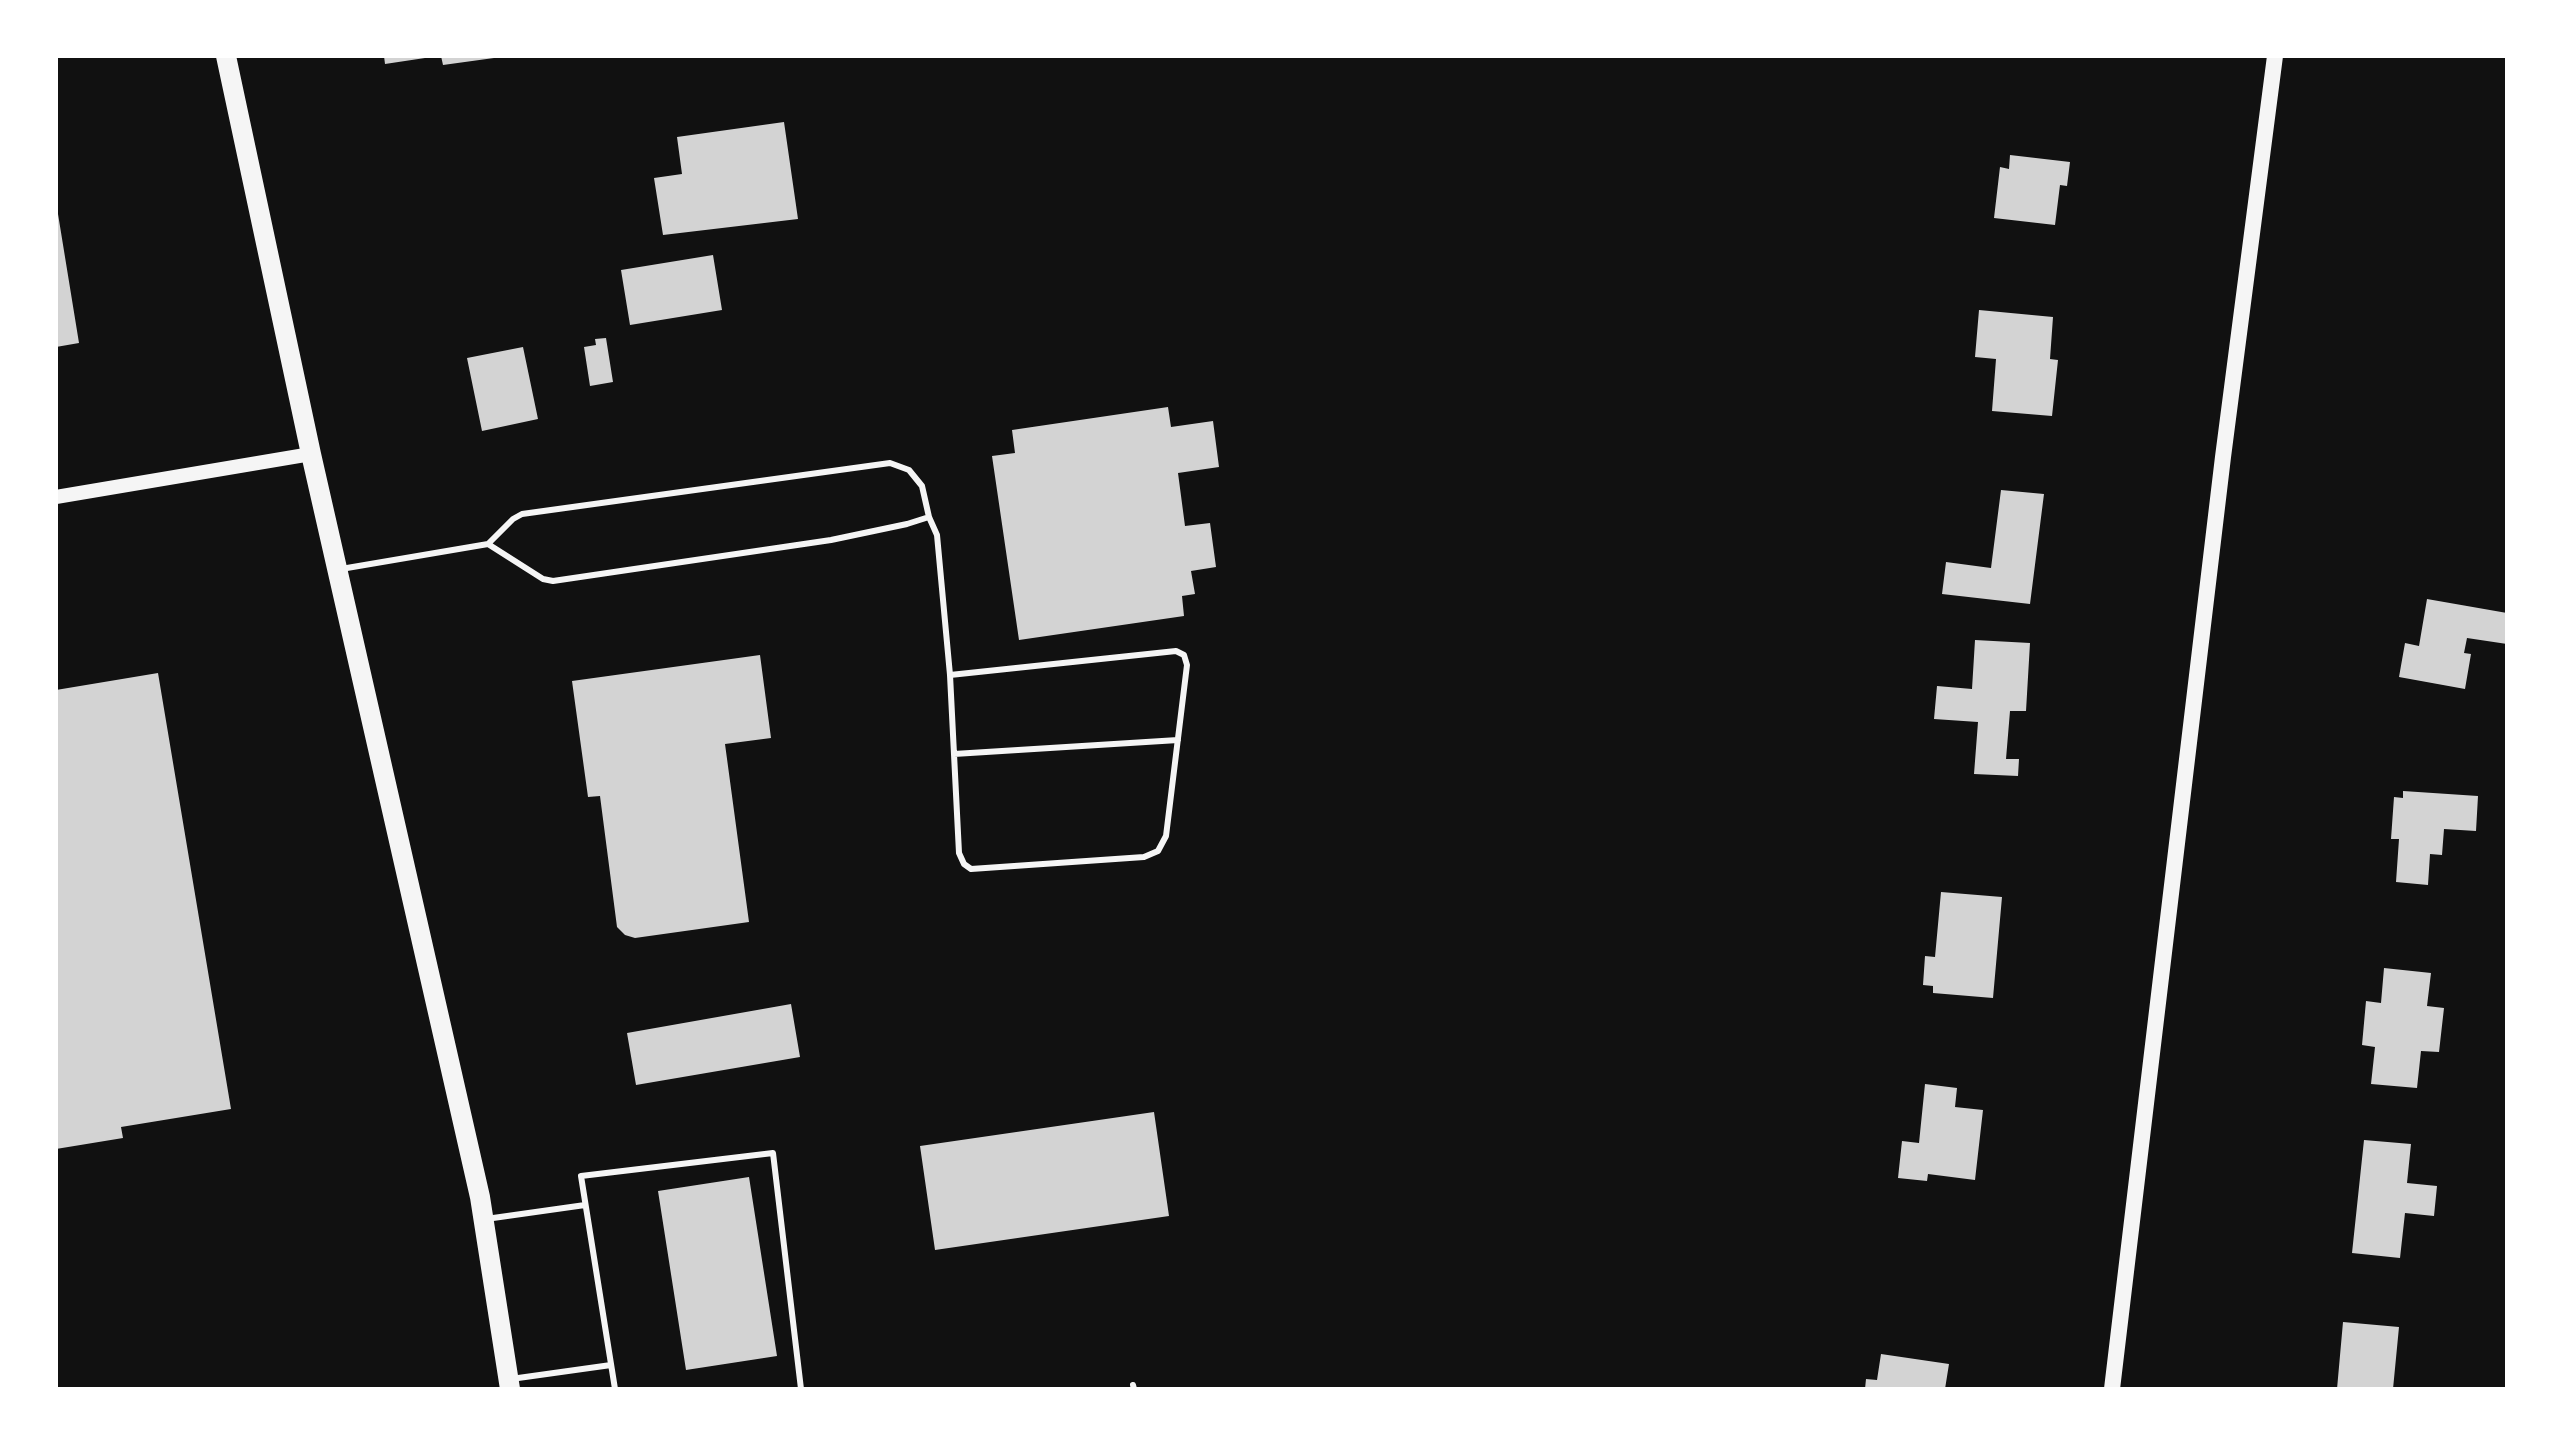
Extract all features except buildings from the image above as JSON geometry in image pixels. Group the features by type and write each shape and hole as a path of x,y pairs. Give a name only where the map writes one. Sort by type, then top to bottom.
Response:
{"main road":[{"path":"226,56 311,454 483,1219 509,1384"},
{"path":"2112,1389 2223,457 2275,56"}],"street":[{"path":"56,497 311,454"}],"lane":[{"path":"337,570 488,544 522,514 890,463 909,470 922,486 937,535 950,675 959,853 964,864 971,869 1144,857 1158,851 1166,836 1187,665 1184,655 1176,651 950,675"},
{"path":"488,544 543,579 553,581 831,540 929,517"},
{"path":"954,754 1178,740"},
{"path":"615,1389 581,1176 773,1153 801,1389"},
{"path":"483,1219 585,1205"},
{"path":"509,1384 611,1365"}]}
